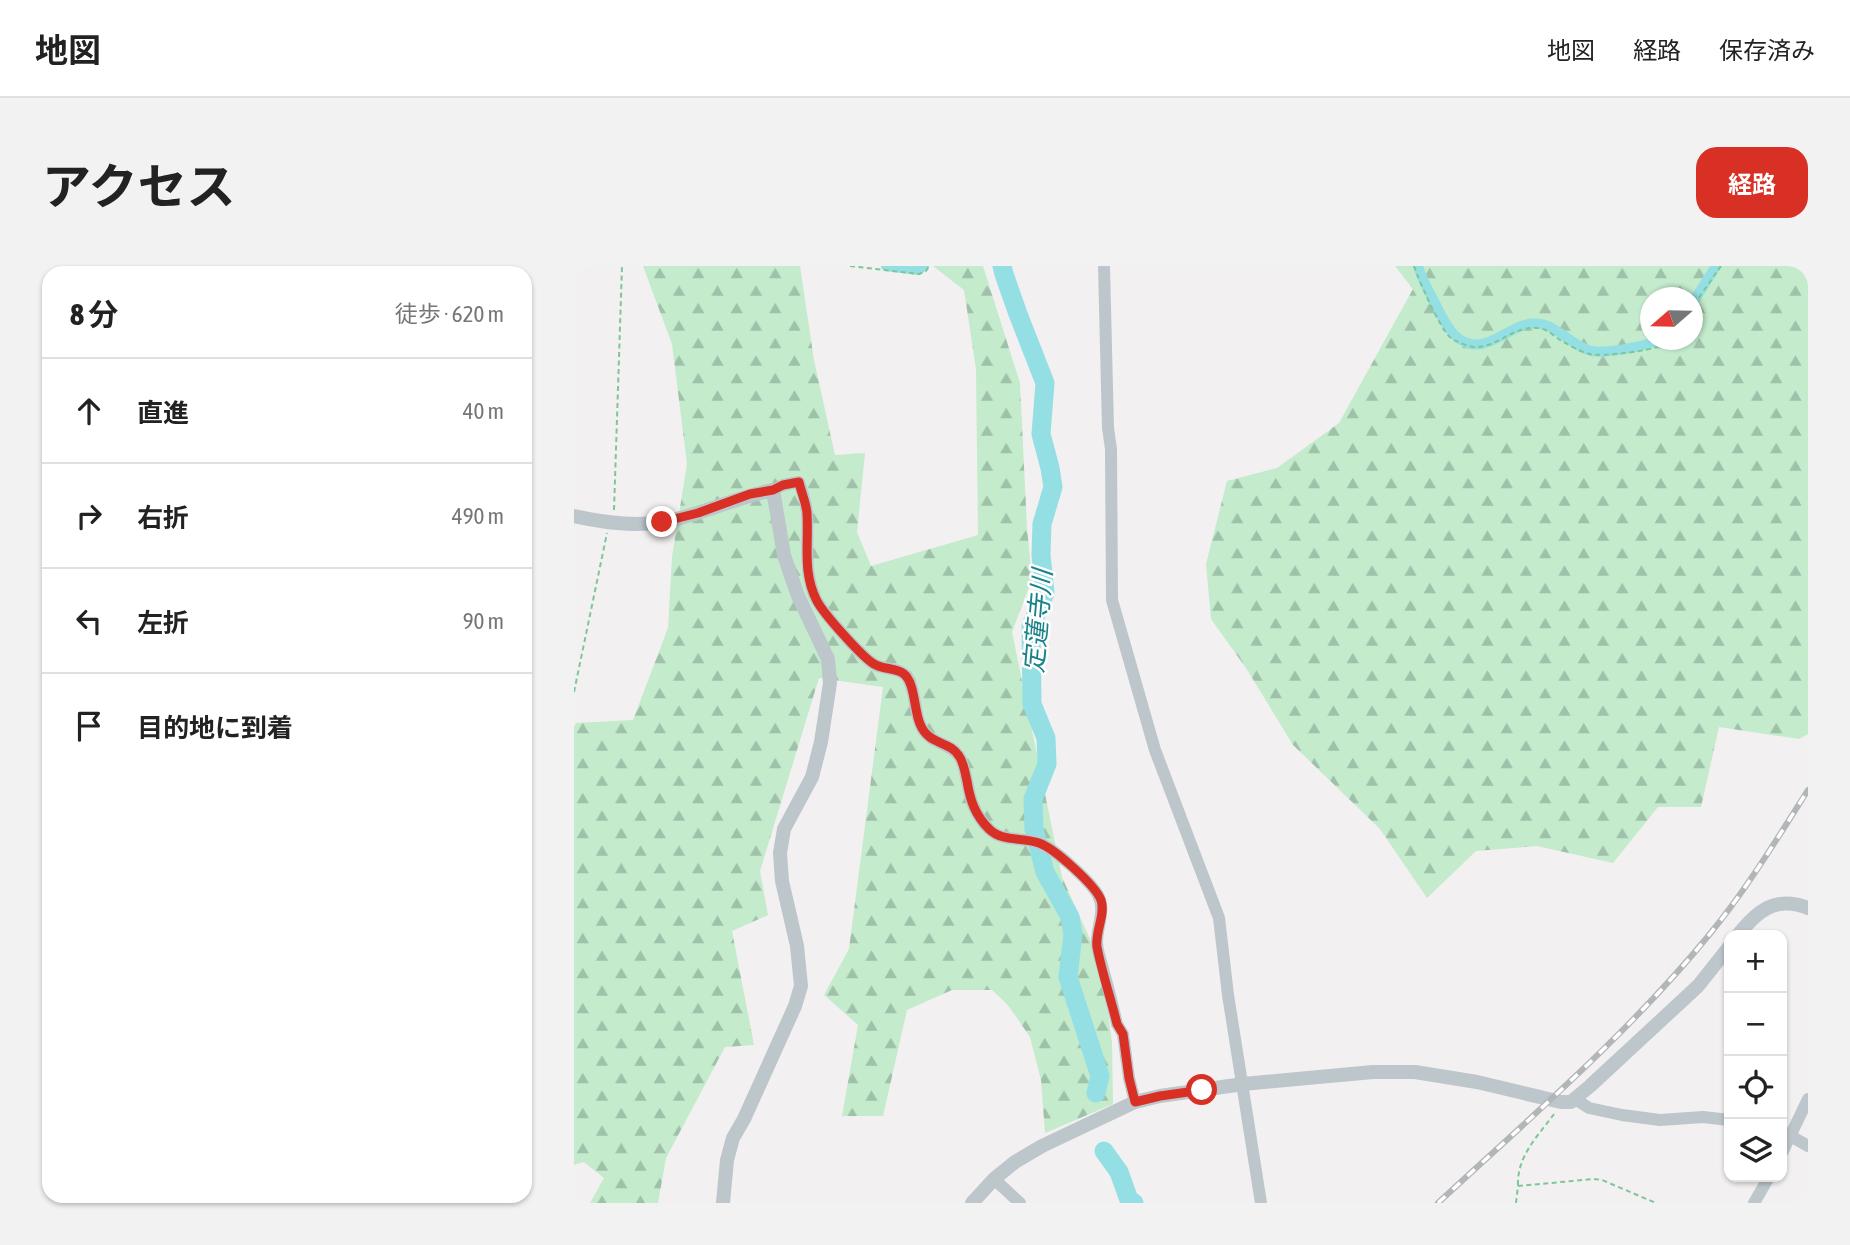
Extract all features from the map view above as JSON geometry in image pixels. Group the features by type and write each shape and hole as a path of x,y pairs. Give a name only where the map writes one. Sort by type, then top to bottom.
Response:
{"street":[{"path":"1104,266 1108,428 1111,449 1112,600 1155,750 1219,918 1228,995 1261,1203"},
{"path":"574,516 629,524 662,522 698,513 750,494 799,482 807,514 806,552 810,583 817,602 866,658 883,668 905,675 911,685 919,723 934,741 958,753 972,806 991,831 999,836 1032,841 1051,848 1095,890 1100,899 1102,907 1097,945 1117,1024 1123,1034 1135,1102"},
{"path":"723,1203 727,1160 733,1138 795,1006 801,986 797,946 782,881 780,853 784,829 812,777 821,742 830,683 828,659 790,573 773,490"},
{"path":"1742,930 1764,909 1778,904 1789,903 1808,908"},
{"path":"1568,1101 1698,986 1724,953"},
{"path":"972,1203 994,1179 1015,1162 1042,1146 1135,1102 1243,1084 1373,1072 1415,1072 1491,1085 1660,1121 1703,1117 1724,1119"},
{"path":"1787,1132 1808,1099"},
{"path":"1787,1135 1808,1146"},
{"path":"994,1179 1020,1203"},
{"path":"1754,1203 1766,1182"}],"path":[{"path":"574,692 611,522 622,266"},
{"path":"850,266 919,274 929,266"},
{"path":"1414,266 1439,322 1451,338 1466,346 1482,347 1500,341 1516,331 1535,327 1546,330 1591,355 1647,350"},
{"path":"1703,292 1721,266"},
{"path":"1516,1203 1519,1168 1525,1152 1568,1101"},
{"path":"1518,1186 1594,1179 1656,1203"}],"green space":[{"path":"643,266 800,266 814,360 835,455 865,453 857,532 871,566 978,535 976,369 964,290 933,266 983,266 1020,383 1032,579 1012,632 1062,877 1102,966 1112,1043 1113,1104 1045,1133 1041,1080 1030,1037 1008,1005 992,990 952,990 907,1010 883,1116 842,1116 858,1025 824,995 849,949 883,687 819,678 760,871 768,915 732,931 754,1045 725,1047 666,1158 658,1203 590,1203 604,1178 584,1162 574,1165 574,727 576,723 633,720 668,628 672,557 687,464 672,344"},
{"path":"1395,266 1808,266 1808,734 1799,739 1719,727 1701,807 1658,807 1613,863 1537,846 1476,851 1427,898 1380,829 1293,745 1246,668 1211,619 1206,564 1227,481 1277,468 1339,423 1413,289"}],"waterway":[{"path":"886,266 918,270 924,266"},
{"name":"定蓮寺川","path":"1002,266 1045,383 1041,434 1053,487 1042,524 1041,555 1045,593 1031,626 1032,704 1046,738 1047,764 1033,799 1034,829 1045,872 1070,917 1073,934 1068,977 1100,1076 1096,1093"},
{"path":"1418,266 1448,327 1460,340 1467,343 1485,343 1521,326 1536,324 1550,327 1591,351 1640,346"},
{"path":"1703,287 1716,266"},
{"name":"定蓮寺川","path":"1104,1151 1119,1172 1129,1200 1134,1203"}],"railway":[{"path":"1438,1203 1613,1040 1678,971 1736,900 1808,790"}],"route":[{"path":"662,522 698,513 750,494 799,482 807,514 806,552 810,583 817,602 866,658 883,668 905,675 911,685 919,723 928,737 958,753 972,806 991,831 999,836 1041,843 1051,848 1095,890 1100,899 1102,907 1097,945 1117,1024 1123,1034 1135,1102 1202,1090"}]}
